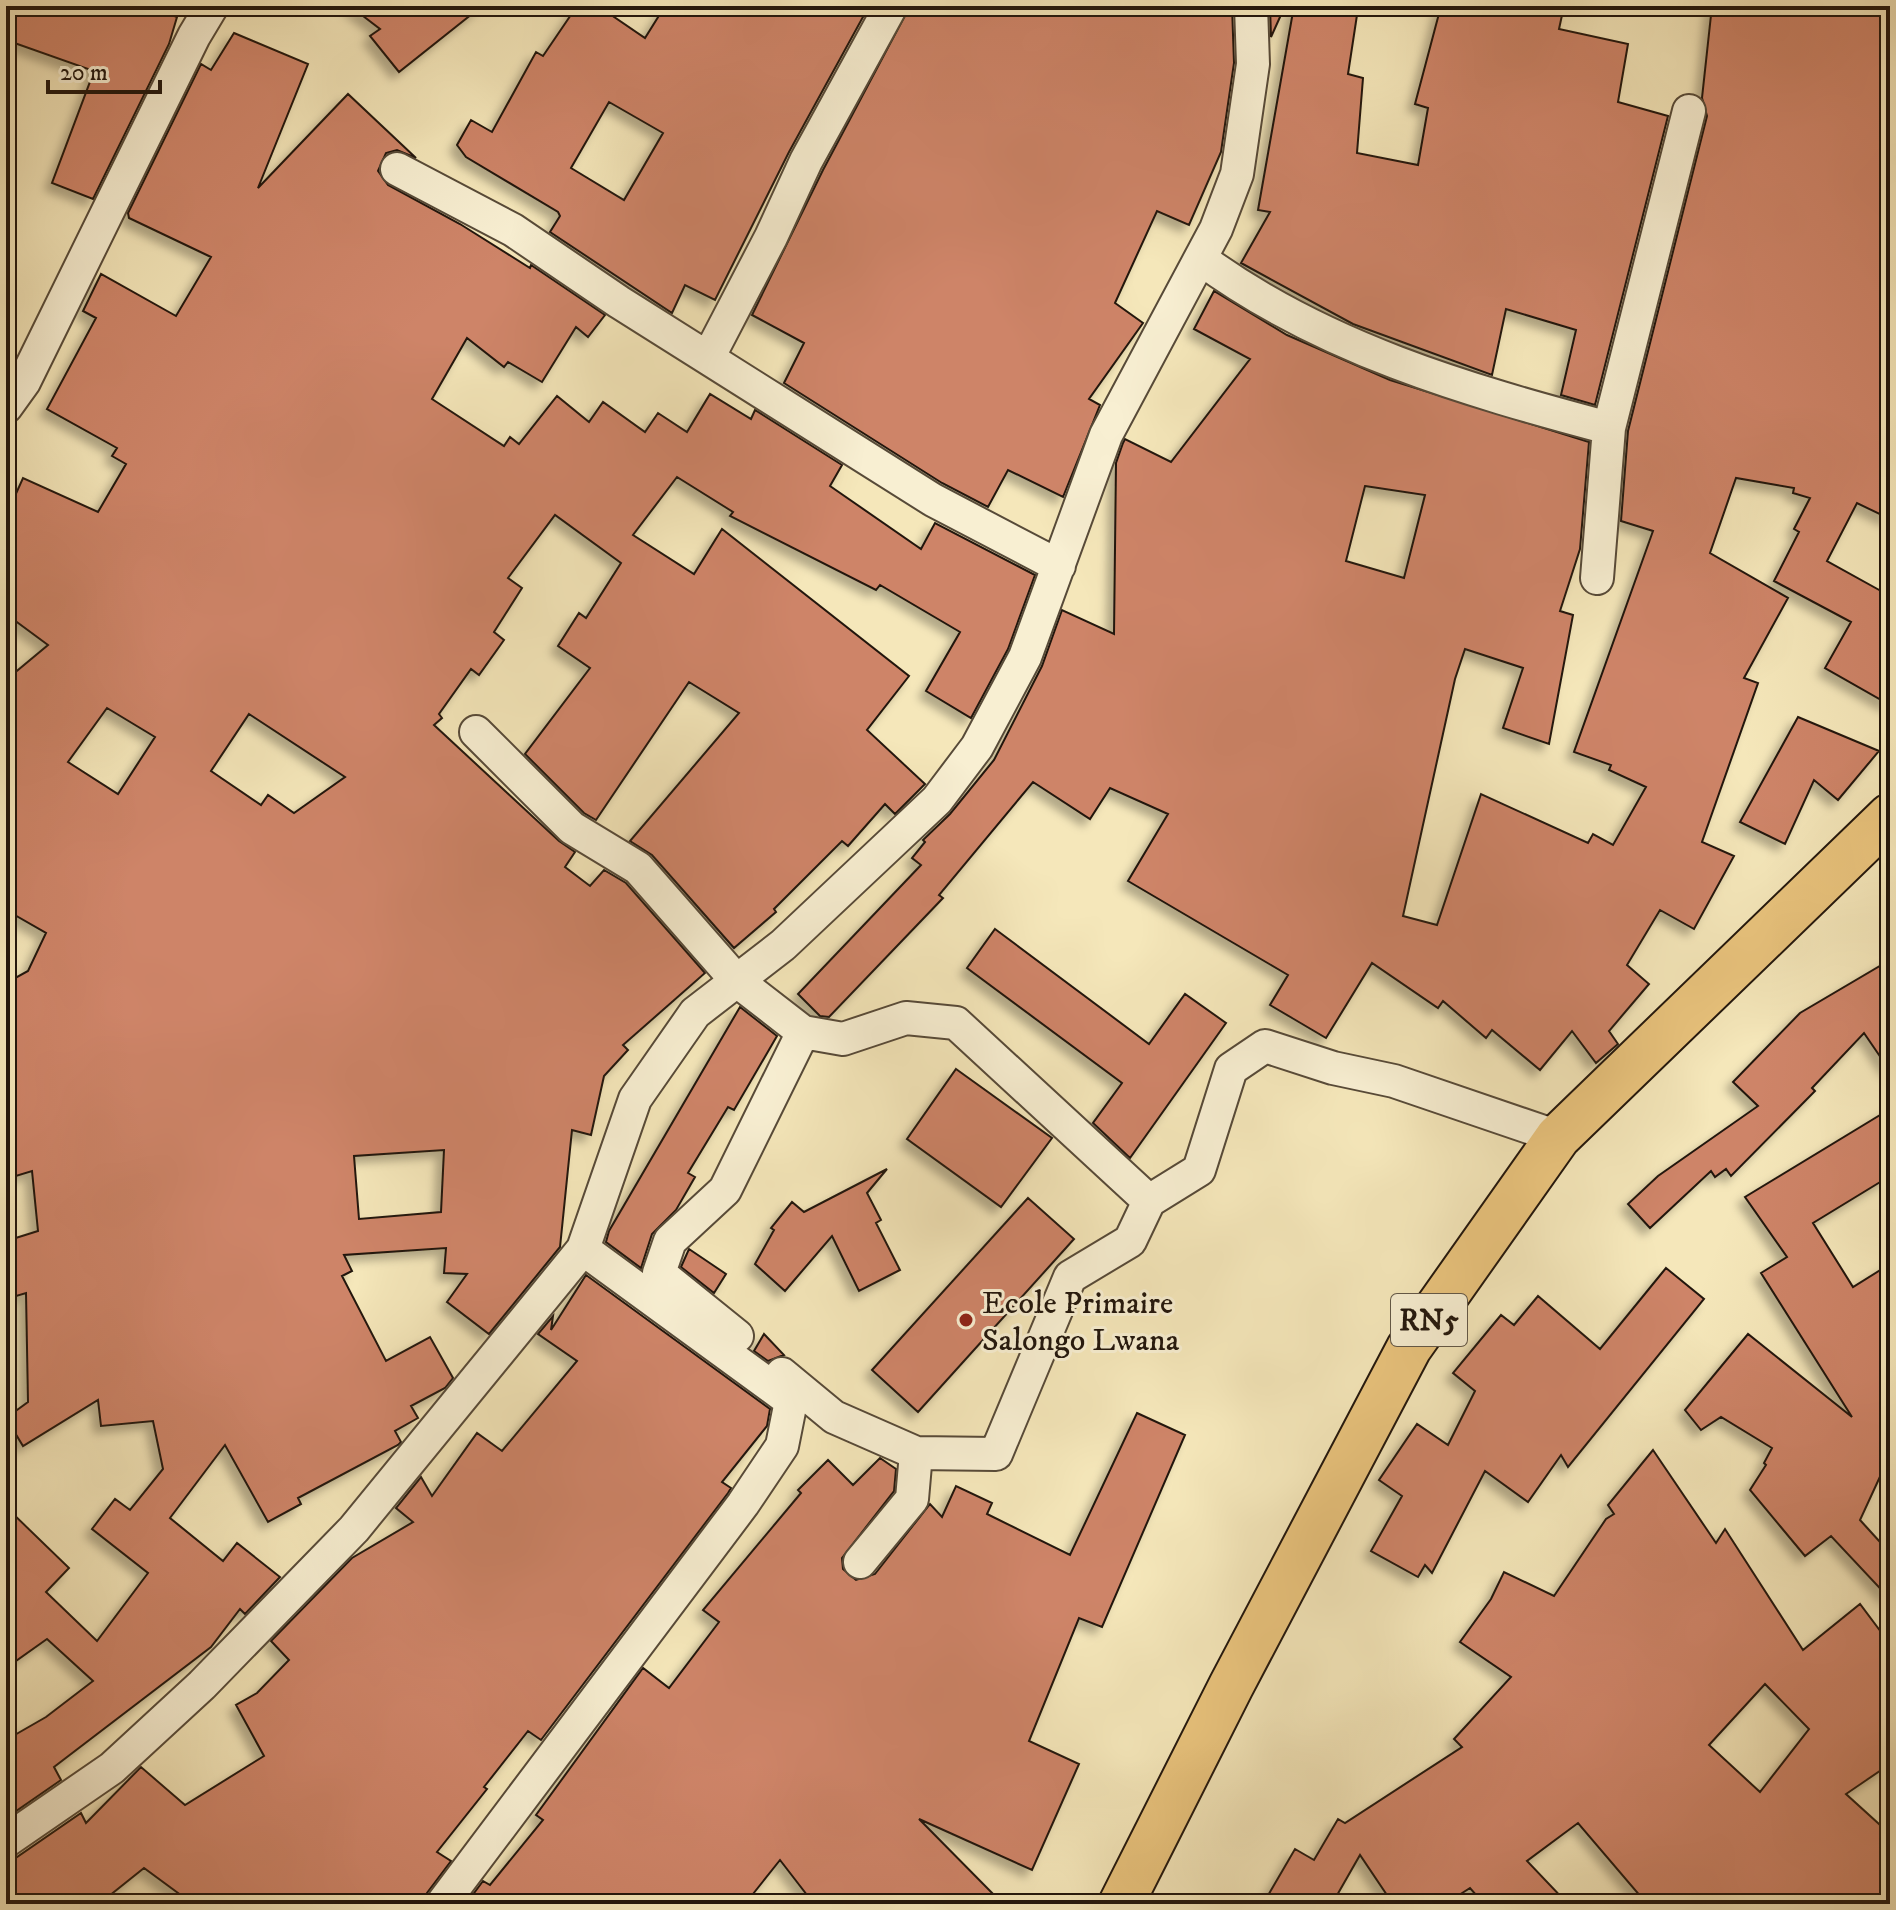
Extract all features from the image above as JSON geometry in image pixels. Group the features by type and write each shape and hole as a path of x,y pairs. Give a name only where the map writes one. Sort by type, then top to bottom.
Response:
{"highway":[{"name":"RN5","path":"1121,1904 1231,1686 1409,1348 1558,1137 1890,816"}],"street":[{"path":"6,407 24,382 194,36 212,6"},
{"path":"708,358 771,237 806,161 891,6"},
{"path":"6,1841 112,1768 213,1674 354,1529 583,1249 635,1099 695,1013 783,945 937,800 977,747 1007,694 1045,607 1106,435 1201,259 1237,174 1253,64 1251,6"},
{"path":"1597,578 1609,428 1689,111"},
{"path":"397,169 513,230 933,500 1059,566"},
{"path":"1201,259 1248,294 1342,341 1464,389 1609,428"},
{"path":"476,732 572,828 638,868 736,980 803,1032 843,1039 906,1018 956,1023 1149,1201"},
{"path":"803,1032 725,1190 670,1241 659,1273 834,1417 916,1453 996,1454 1070,1277 1130,1241 1149,1201 1199,1170 1231,1069 1265,1046 1333,1068 1394,1081 1558,1137"},
{"path":"442,1904 743,1504 782,1446 791,1401 583,1249"},
{"path":"860,1562 912,1499 916,1453"}],"building":[{"path":"10,6 149,6 177,17 169,44 93,199 52,183 94,71 6,40 6,18"},
{"path":"350,6 482,6 399,72 370,36 380,29"},
{"path":"577,6 598,6 645,38 665,6 869,6 789,152 715,300 685,285 672,313 550,232 560,216 558,212 466,157 457,145 471,120 492,132 536,52 543,56","holes":["609,102 663,133 624,200 571,168"]},
{"path":"910,6 1232,6 1234,63 1221,152 1189,225 1157,211 1115,303 1143,323 1089,399 1100,405 1063,497 1008,470 988,507 942,483 784,383 804,343 752,315 823,170"},
{"path":"1270,6 1285,6 1271,37"},
{"path":"1294,6 1357,15 1348,74 1363,78 1357,153 1418,165 1428,108 1415,104 1441,6 1564,6 1559,29 1628,44 1618,102 1668,116 1595,405 1561,395 1576,330 1506,309 1492,375 1353,324 1241,263 1270,212 1258,210"},
{"path":"1712,6 1850,6 1890,12 1890,519 1857,503 1827,561 1890,596 1890,705 1825,668 1851,622 1774,581 1799,532 1794,529 1810,498 1793,493 1794,488 1736,478 1710,553 1788,598 1744,678 1758,683 1702,842 1734,856 1694,929 1660,910 1627,965 1649,984 1609,1031 1618,1044 1596,1063 1572,1031 1540,1070 1492,1030 1486,1038 1443,1001 1438,1008 1372,963 1326,1038 1270,1005 1288,975 1128,881 1168,814 1110,788 1090,819 1033,782 939,895 943,898 829,1017 820,1016 798,994 921,865 912,858 925,842 923,840 950,814 994,760 1042,666 1062,610 1114,634 1116,463 1123,443 1125,439 1171,462 1250,359 1194,329 1214,291 1287,335 1390,380 1589,442 1580,549 1560,611 1573,615 1549,744 1503,728 1523,668 1465,649 1455,679 1403,916 1437,925 1481,794 1588,843 1593,834 1613,845 1646,787 1609,770 1611,765 1574,752 1653,531 1621,521 1628,431 1707,116 1702,98","holes":["1365,486 1425,495 1404,578 1346,561"]},
{"path":"234,33 308,64 258,188 348,94 416,158 397,150 386,153 378,171 388,185 460,224 530,268 531,265 605,315 588,337 576,327 542,382 508,362 504,367 467,338 432,399 504,446 510,437 519,444 557,396 589,422 603,402 645,432 658,413 687,432 710,394 751,419 755,410 842,465 830,486 921,549 935,523 1035,575 1008,649 971,718 926,691 960,632 880,585 876,590 730,516 733,512 677,477 633,535 694,574 722,529 909,676 867,730 925,784 895,814 885,804 848,846 842,841 774,909 776,912 734,948 652,855 630,841 739,713 689,682 596,820 584,813 525,754 590,668 558,646 579,613 586,618 621,563 555,515 508,578 522,588 494,632 504,640 479,675 471,669 439,714 442,718 434,725 559,841 575,852 565,867 590,886 604,870 626,883 705,973 623,1045 628,1050 604,1076 591,1135 572,1130 560,1247 489,1334 447,1302 467,1274 444,1273 446,1248 344,1255 352,1271 342,1276 386,1361 430,1337 453,1378 445,1388 411,1406 418,1418 395,1431 401,1442 398,1445 298,1498 301,1504 268,1522 225,1445 170,1518 223,1561 237,1543 280,1577 245,1614 240,1609 211,1647 54,1767 61,1780 6,1818 6,1740 46,1717 93,1681 47,1639 6,1668 6,1507 69,1568 46,1592 97,1641 148,1573 92,1529 115,1499 130,1510 163,1469 153,1421 101,1426 98,1400 23,1446 6,1418 28,1402 26,1293 6,1299 6,1241 38,1231 32,1171 6,1179 6,983 28,971 46,933 6,910 6,680 48,645 6,614 6,516 23,478 98,512 126,464 112,456 117,448 47,409 96,318 83,311 101,274 176,316 211,257 129,218 128,213 201,64 211,70","holes":["107,708 155,737 118,794 68,762","249,714 345,777 294,813 268,795 261,805 211,771","444,1150 441,1212 359,1219 354,1156"]},
{"path":"1798,717 1879,751 1838,800 1814,780 1785,844 1740,822"},
{"path":"995,929 1149,1044 1185,994 1226,1023 1130,1158 1093,1123 1122,1083 967,968"},
{"path":"1890,960 1890,1071 1864,1033 1812,1088 1815,1091 1731,1176 1726,1169 1715,1177 1711,1171 1650,1228 1628,1204 1658,1176 1758,1106 1733,1082 1800,1013"},
{"path":"740,1007 777,1036 734,1110 728,1107 688,1173 695,1177 676,1210 652,1234 641,1268 606,1242 609,1231"},
{"path":"956,1069 1052,1138 1001,1207 907,1139"},
{"path":"1890,1109 1890,1176 1813,1223 1853,1287 1890,1264 1890,1478 1884,1468 1860,1520 1890,1553 1890,1599 1831,1536 1805,1556 1750,1490 1766,1465 1764,1463 1772,1448 1721,1417 1701,1430 1685,1410 1748,1334 1852,1417 1761,1273 1787,1257 1745,1197"},
{"path":"887,1169 867,1193 881,1220 876,1223 900,1270 859,1291 832,1236 785,1291 755,1264 774,1230 771,1228 792,1202 804,1212"},
{"path":"1028,1198 1074,1239 918,1412 872,1370"},
{"path":"689,1249 726,1274 714,1293 681,1267"},
{"path":"1666,1268 1704,1299 1568,1467 1561,1455 1528,1502 1485,1471 1432,1573 1425,1565 1418,1577 1371,1551 1402,1496 1379,1480 1417,1424 1448,1445 1475,1391 1453,1373 1501,1315 1514,1325 1538,1296 1600,1349"},
{"path":"586,1275 770,1409 767,1426 722,1482 731,1488 728,1493 541,1740 528,1731 437,1852 451,1861 427,1893 423,1904 193,1904 144,1868 99,1904 6,1904 6,1860 17,1857 81,1813 86,1823 141,1767 185,1805 264,1756 236,1705 257,1693 289,1660 271,1641 352,1558 413,1522 396,1508 421,1477 432,1496 477,1433 502,1451 577,1361 538,1334 553,1316 551,1330"},
{"path":"764,1334 784,1355 768,1361 754,1351"},
{"path":"1137,1413 1185,1435 1102,1627 1079,1618 1029,1741 1079,1764 1032,1870 919,1819 1003,1904 814,1904 780,1860 745,1904 466,1904 483,1881 490,1885 543,1820 536,1815 643,1668 669,1688 719,1622 703,1610 801,1493 798,1490 828,1460 853,1485 880,1458 896,1469 894,1491 842,1558 843,1569 856,1580 875,1574 930,1504 942,1517 956,1486 992,1503 987,1514 1070,1555"},
{"path":"1653,1450 1716,1543 1725,1529 1803,1650 1860,1604 1890,1644 1890,1764 1846,1794 1890,1834 1890,1904 1647,1904 1578,1823 1527,1861 1568,1904 1484,1904 1470,1888 1445,1904 1393,1904 1360,1855 1332,1904 1263,1904 1295,1849 1314,1860 1338,1819 1345,1823 1462,1747 1454,1739 1511,1677 1460,1642 1491,1599 1504,1572 1554,1596 1606,1519 1614,1514 1608,1505","holes":["1765,1684 1809,1729 1760,1792 1709,1745"]}],"place":[{"name":"Ecole Primaire Salongo Lwana","path":"966,1320"}]}
